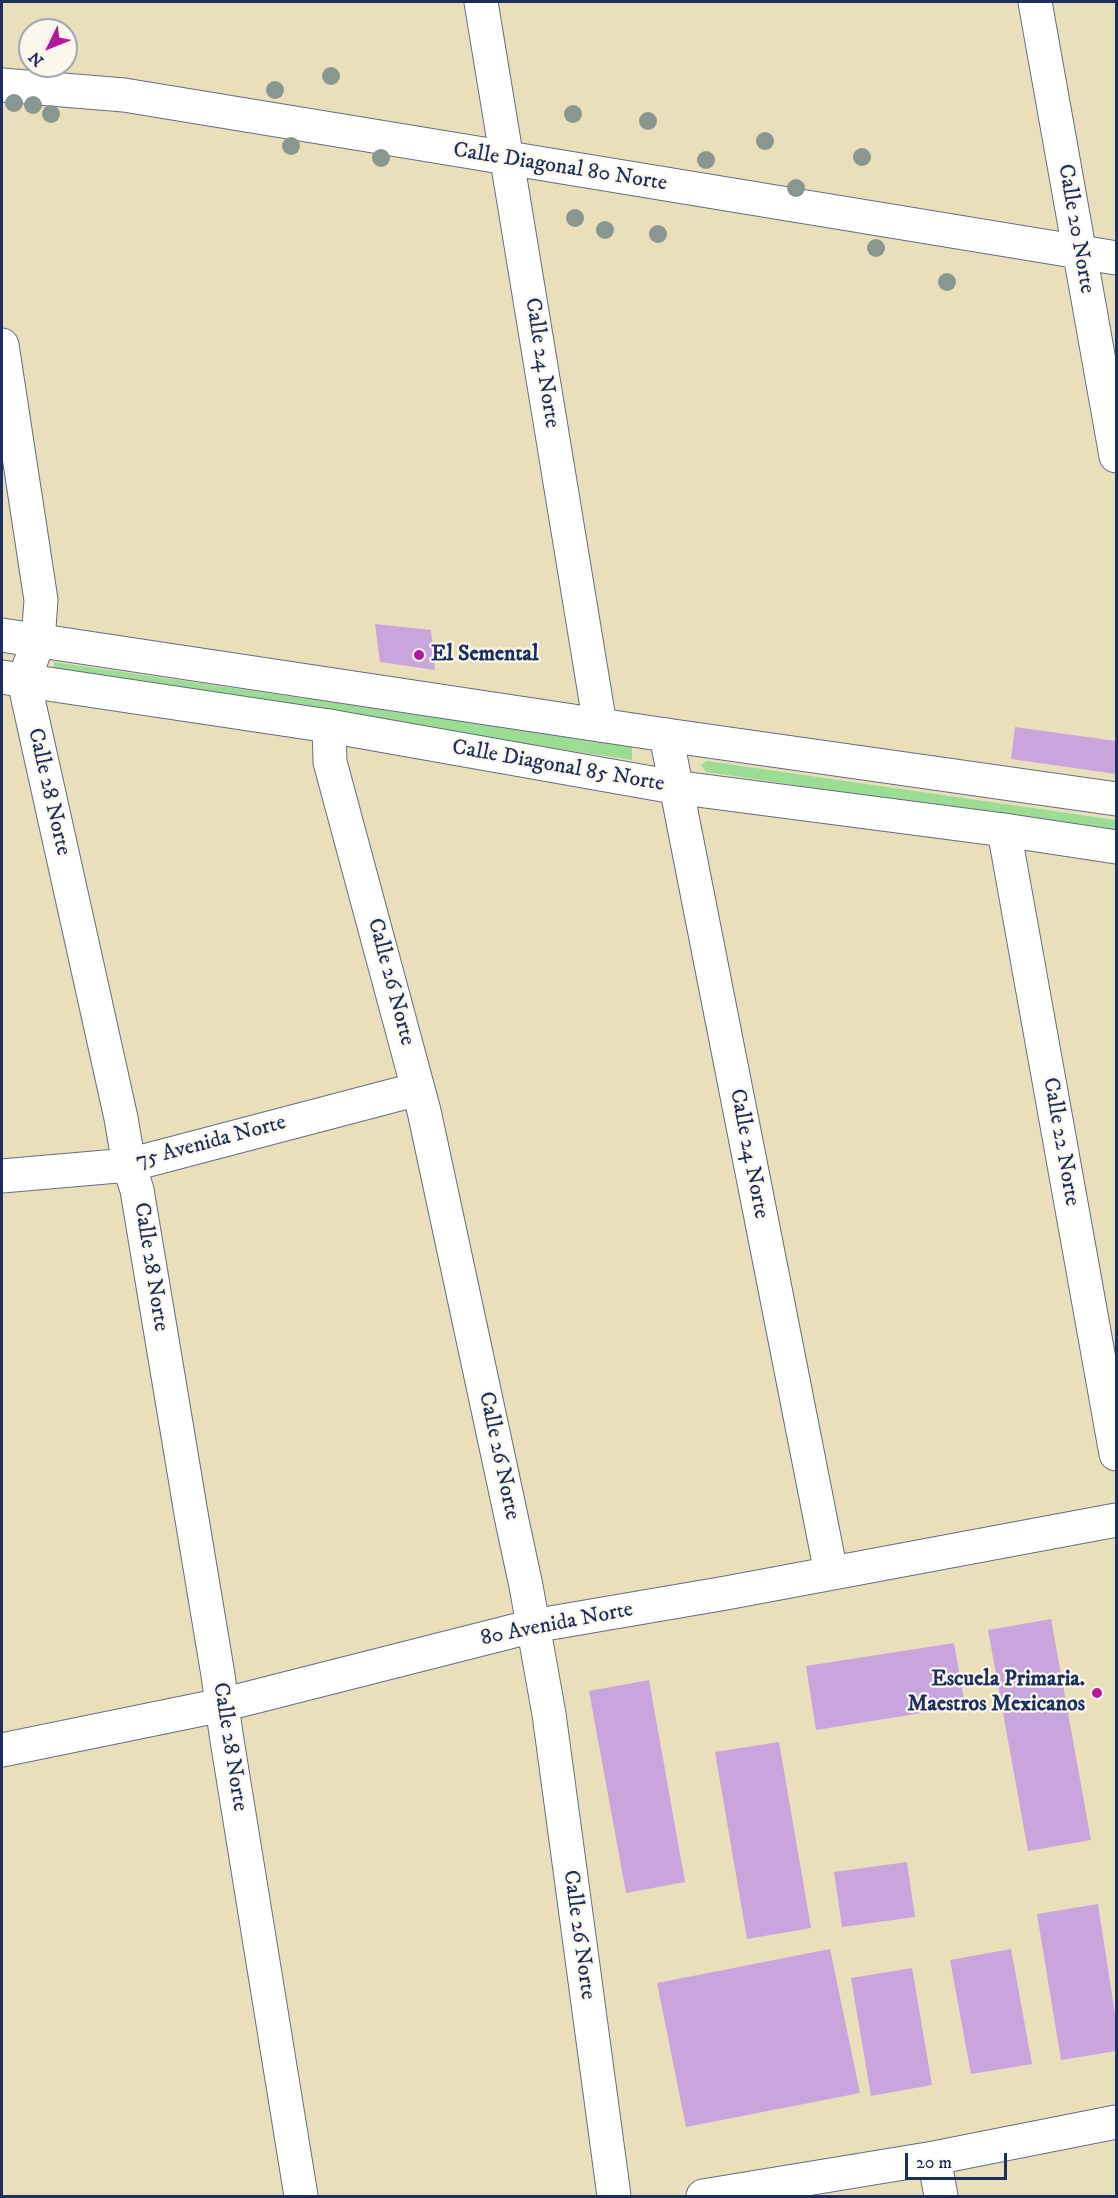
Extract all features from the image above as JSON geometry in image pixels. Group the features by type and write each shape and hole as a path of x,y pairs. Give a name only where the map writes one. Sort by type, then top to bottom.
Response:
{"street":[{"name":"Calle 24 Norte","path":"481,2 600,725"},
{"name":"Calle 20 Norte","path":"1035,2 1116,456"},
{"name":"Calle Diagonal 80 Norte","path":"2,85 124,95 1116,258"},
{"path":"2,345 40,600 38,641 13,679"},
{"name":"Calle Diagonal 85 Norte","path":"2,635 666,735 1116,799"},
{"name":"Calle Diagonal 85 Norte","path":"13,679 329,726 674,787 1116,847"},
{"name":"Calle 28 Norte","path":"13,679 121,1118 129,1165 137,1190 301,2196"},
{"name":"Calle 26 Norte","path":"329,726 330,762 424,1111 521,1562 549,1714 614,2196"},
{"name":"Calle 24 Norte","path":"666,735 674,787 831,1573"},
{"name":"Calle 22 Norte","path":"1004,830 1116,1454"},
{"name":"75 Avenida Norte","path":"2,1176 129,1165 418,1089"},
{"name":"80 Avenida Norte","path":"2,1750 222,1705 533,1626 726,1593 1116,1520"},
{"path":"703,2196 934,2158 1116,2122"},
{"path":"934,2158 941,2196"}],"green space":[{"path":"54,662 632,746 632,760 54,672"},
{"path":"707,761 1116,820 1116,832 706,772 701,765"}],"building":[{"path":"375,624 431,630 435,670 380,662"},
{"path":"1015,727 1116,741 1116,774 1011,759"},
{"path":"1051,1619 1091,1840 1028,1851 988,1630"},
{"path":"954,1643 965,1706 816,1730 806,1666"},
{"path":"649,1680 685,1882 626,1893 589,1691"},
{"path":"779,1742 811,1928 747,1939 715,1752"},
{"path":"907,1862 915,1917 842,1927 834,1872"},
{"path":"1098,1904 1116,2021 1116,2051 1061,2060 1037,1914"},
{"path":"830,1949 860,2093 686,2127 657,1983"},
{"path":"1011,1949 1032,2064 971,2074 950,1960"},
{"path":"912,1968 932,2085 871,2096 851,1978"}],"place":[{"name":"El Semental","path":"419,655"},
{"name":"Escuela Primaria. Maestros Mexicanos","path":"1097,1693"}]}
